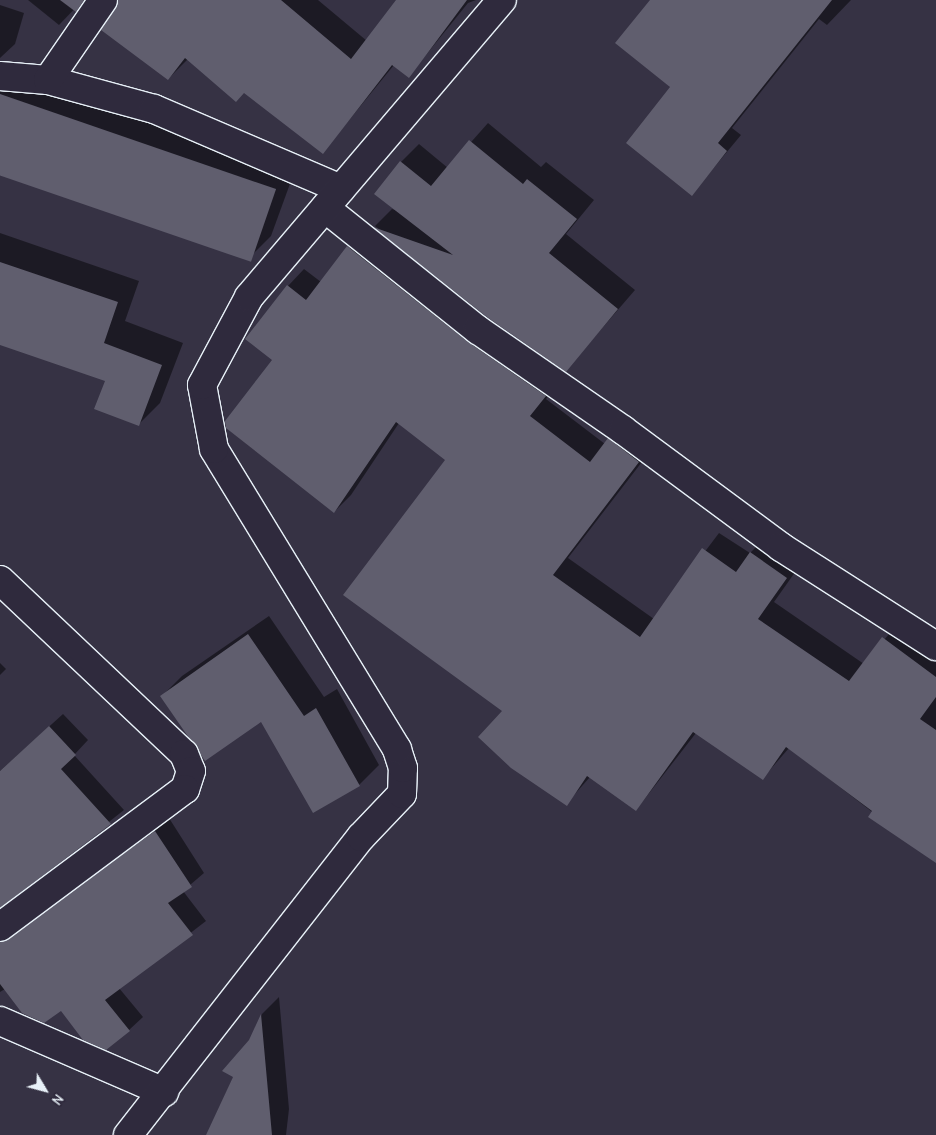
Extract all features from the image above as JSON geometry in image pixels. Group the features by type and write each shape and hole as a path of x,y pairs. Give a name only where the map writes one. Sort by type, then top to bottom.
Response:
{"street":[{"path":"48,80 103,0"},
{"path":"128,1135 164,1092 361,837 402,794 403,768 397,750 214,449 202,385 249,297 502,0"},
{"path":"0,76 48,80 154,109 333,198 478,330 623,430 781,547 936,646"},
{"path":"0,580 184,754 191,771 185,789 0,927"},
{"path":"0,1022 164,1092"}],"building":[{"path":"60,0 84,0 76,12"},
{"path":"118,0 281,0 351,59 396,0 467,0 409,78 392,65 323,154 244,93 236,102 185,58 168,80 101,30"},
{"path":"650,0 832,0 718,143 727,151 692,196 626,143 670,87 615,43"},
{"path":"0,94 276,189 251,262 0,175"},
{"path":"469,140 523,184 527,179 577,219 549,253 618,309 566,372 487,317 373,227 453,255 374,194 400,161 431,186"},
{"path":"347,246 468,342 546,396 530,416 590,462 608,438 639,462 553,575 640,637 702,548 736,572 750,552 787,578 758,619 849,681 882,637 936,677 936,697 920,719 936,730 936,863 868,817 872,811 786,747 763,780 693,732 636,811 587,776 567,806 511,768 478,737 502,711 343,595 445,460 396,422 334,513 226,428 225,421 272,360 245,339 287,285 306,300"},
{"path":"0,262 118,302 104,343 162,365 139,426 94,409 105,381 0,345"},
{"path":"248,634 304,716 316,708 360,786 313,813 261,722 205,761 160,696"},
{"path":"49,726 76,755 61,769 111,824 0,908 0,771"},
{"path":"155,831 192,887 168,903 193,935 105,1000 130,1031 106,1050 83,1040 61,1011 44,1023 22,1013 0,984 0,942"},
{"path":"261,1014 272,1135 206,1135 233,1077 222,1071 249,1040"}]}
